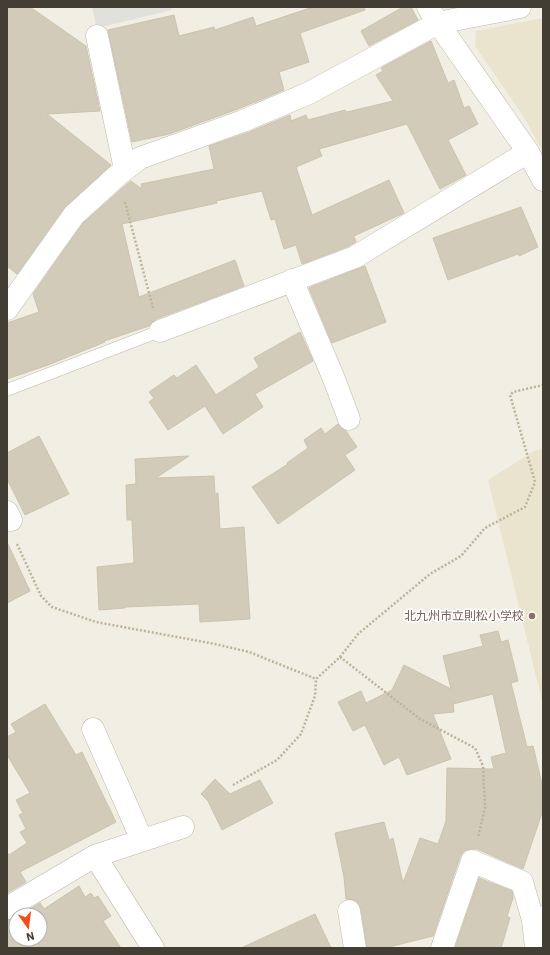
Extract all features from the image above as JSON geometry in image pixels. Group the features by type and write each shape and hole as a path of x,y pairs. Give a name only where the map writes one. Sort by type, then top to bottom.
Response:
{"street":[{"path":"7,309 74,215 140,158 243,121 309,93 433,15 520,7"},
{"path":"433,15 528,152 543,180"},
{"path":"97,36 122,172"},
{"path":"160,331 355,257 528,152"},
{"path":"292,280 334,379 348,419"},
{"path":"93,729 142,840"},
{"path":"7,908 95,856 183,827"},
{"path":"95,856 153,948"},
{"path":"442,948 472,861 522,882 538,919 536,948"},
{"path":"350,911 355,948"}],"lane":[{"path":"7,390 160,331"}],"path":[{"path":"122,172 160,331"},
{"path":"233,785 277,760 301,734 315,696 316,679 340,657 358,634 430,574 461,556 485,528 525,507 535,482 510,395 513,392 543,385"},
{"path":"9,516 13,536 41,596 52,607 96,622 215,644 249,652 316,679"},
{"path":"340,657 420,719 475,748 483,766 485,808 472,861"}],"shaded area":[{"path":"92,7 171,7 172,10 97,28"},
{"path":"543,18 543,152 522,114 475,46 476,31"},
{"name":"北九州市立則松小学校","path":"543,448 543,705 488,480 534,451"}],"building":[{"path":"7,7 30,7 86,46 100,111 47,114 111,165 64,208 17,274 7,266"},
{"path":"313,7 364,7 365,10 300,33 309,62 279,72 284,90 238,109 169,134 132,142 108,30 174,15 179,36 214,27 215,30 253,17 256,26"},
{"path":"403,7 411,7 418,20 369,46 361,31"},
{"path":"431,41 448,83 454,80 464,108 469,106 478,124 448,140 466,175 440,189 407,124 319,149 322,156 296,167 312,215 389,180 404,213 354,236 356,242 349,246 302,264 296,245 284,249 275,219 271,220 262,191 216,201 217,203 122,224 139,297 235,260 244,286 156,319 149,326 104,341 105,342 48,365 7,379 7,323 39,312 33,294 83,223 131,181 142,189 141,184 214,169 209,146 247,133 290,115 291,121 306,115 308,120 345,110 347,112 393,101 376,75 383,71 381,68"},
{"path":"521,207 538,247 519,256 518,254 448,280 433,238"},
{"path":"365,266 386,322 332,343 309,288"},
{"path":"300,332 313,361 255,394 263,407 223,434 205,406 168,430 149,402 154,398 149,392 174,375 177,378 196,365 216,395 259,367 254,358"},
{"path":"338,424 346,431 357,447 345,455 355,470 278,524 252,487 288,464 287,463 308,448 304,440 321,428 325,434"},
{"path":"39,436 69,494 25,515 7,479 7,453"},
{"path":"189,456 156,478 214,476 215,494 218,493 220,529 244,527 250,619 200,622 199,604 125,607 99,610 97,567 134,563 132,520 127,520 126,485 136,484 135,459"},
{"path":"7,542 30,591 7,603"},
{"path":"498,631 501,642 508,640 518,681 511,683 527,747 533,746 543,788 543,810 523,869 477,849 464,851 460,857 433,936 385,948 367,948 361,909 358,903 354,900 346,899 344,877 335,833 384,822 389,840 393,838 403,883 420,838 438,844 446,821 447,768 494,769 491,757 506,753 493,694 453,704 454,712 433,714 451,759 407,775 399,757 384,765 365,725 353,731 338,702 361,691 366,703 392,690 404,665 451,689 443,656 483,646 480,635"},
{"path":"45,704 76,755 82,752 116,822 20,872 26,882 7,893 7,852 9,855 27,843 20,832 26,829 19,815 23,813 16,800 30,793 7,755 7,737 16,732 11,724"},
{"path":"215,779 230,794 260,780 273,803 222,830 208,801 201,794"},
{"path":"479,878 512,891 513,898 507,916 510,918 501,948 455,948"},
{"path":"79,886 85,897 91,893 94,898 98,896 111,916 103,921 121,948 7,948 8,920 8,947 48,947 47,907"},
{"path":"40,903 43,907 33,907"},
{"path":"315,914 331,948 241,948"}],"place":[{"name":"北九州市立則松小学校","path":"532,616"}]}
